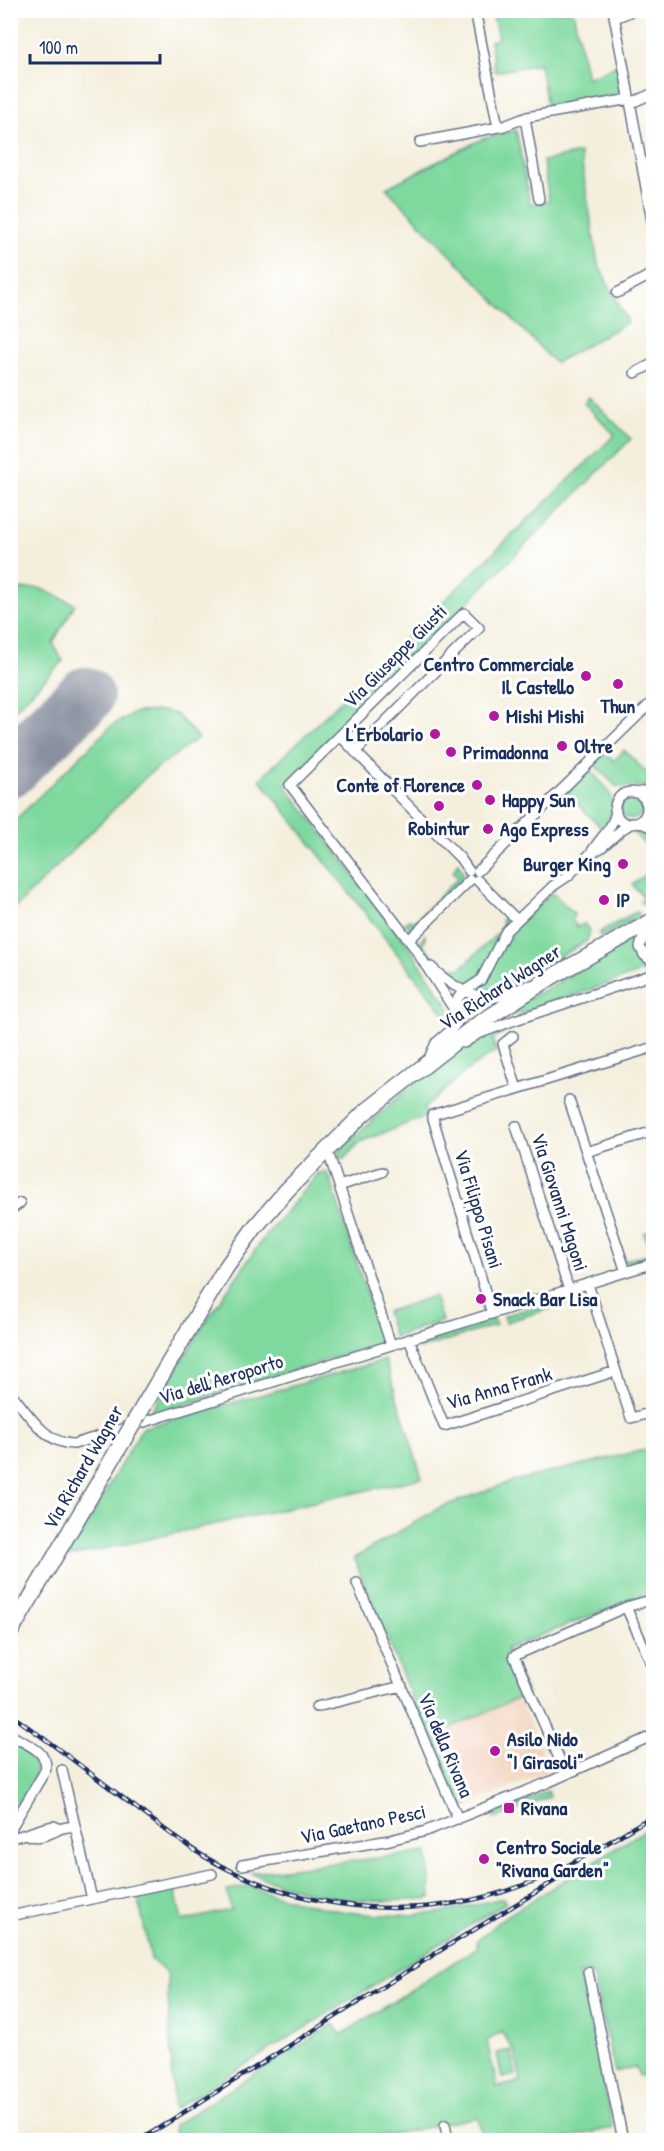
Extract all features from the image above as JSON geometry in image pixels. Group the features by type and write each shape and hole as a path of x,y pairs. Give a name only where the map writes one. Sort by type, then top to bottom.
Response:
{"main road":[{"name":"Via Richard Wagner","path":"10,1633 225,1269 268,1211 350,1126 475,1026 538,984 654,920"},
{"name":"Via Richard Wagner","path":"194,1322 269,1225 367,1119 379,1103"}],"street":[{"path":"475,10 498,128"},
{"path":"634,10 614,14 644,180 650,190 654,231"},
{"path":"420,142 498,128 525,118 630,101 654,93"},
{"path":"525,118 540,199"},
{"path":"644,180 654,175"},
{"path":"617,293 654,273"},
{"path":"635,373 654,363"},
{"name":"Via Giuseppe Giusti","path":"355,752 479,628 464,613 290,785 411,944 457,1014"},
{"path":"411,944 474,876 654,700"},
{"name":"Via Giuseppe Giusti","path":"339,736 454,852 517,920"},
{"path":"423,1067 436,1043 455,1026 458,1021 456,1002 464,991 482,980 506,931 548,890 568,876 591,853 611,827 620,797 630,792 654,791 643,819 621,830 601,848 591,853"},
{"path":"636,793 643,797 647,808 647,818 654,828"},
{"path":"616,810 623,821 654,828"},
{"path":"654,928 643,938 640,947 644,955 654,963"},
{"name":"Via Giuseppe Giusti","path":"411,944 447,982 479,996 504,996 524,986 538,984"},
{"path":"423,1067 441,1060 471,1038 485,1031 654,974"},
{"path":"513,1036 503,1044 517,1089 654,1047"},
{"name":"Via Filippo Pisani","path":"492,1314 432,1115 517,1089"},
{"path":"569,1100 626,1272"},
{"name":"Via Giovanni Magoni","path":"516,1126 570,1290"},
{"path":"586,1152 654,1131"},
{"path":"330,1158 391,1345"},
{"path":"339,1186 382,1172"},
{"path":"10,1210 20,1203"},
{"name":"Via dell'Aeroporto","path":"10,1392 44,1432 61,1442 74,1444 654,1263"},
{"path":"588,1284 631,1418 654,1412"},
{"name":"Via Anna Frank","path":"409,1339 444,1425 616,1371"},
{"name":"Via della Rivana","path":"357,1583 458,1819"},
{"path":"566,1774 514,1656 626,1607 654,1599"},
{"path":"626,1607 654,1669"},
{"name":"Via della Rivana","path":"316,1707 402,1686"},
{"path":"10,1735 41,1754 46,1764 45,1771 10,1830"},
{"name":"Via Gaetano Pesci","path":"242,1865 390,1840 426,1831 654,1735"},
{"path":"62,1770 92,1899"},
{"path":"10,1838 28,1835 34,1838 75,1826"},
{"path":"10,1916 212,1874"},
{"path":"588,1972 622,2140"},
{"path":"445,2125 448,2140"}],"shaded area":[{"name":"Asilo Nido \"I Girasoli\"","path":"519,1698 550,1770 469,1805 439,1733"}],"green space":[{"path":"492,11 573,11 587,78 618,65 624,94 547,106 540,64 495,72 490,41 498,39"},
{"path":"516,130 530,204 549,201 543,161 580,153 598,264 628,322 555,363 386,188 482,139"},
{"path":"589,397 631,439 285,785 407,944 452,1012 453,1018 450,1021 260,779 615,435 584,403"},
{"path":"39,588 75,604 53,643 63,661 11,713 11,593 21,589"},
{"path":"163,711 176,714 198,738 148,775 11,912 11,824 111,726 136,712"},
{"path":"624,750 653,779 653,784 617,787 594,765 606,753 614,761"},
{"path":"589,770 604,785 611,797 611,810 604,830 566,793"},
{"path":"632,797 640,800 643,808 640,816 632,819 624,816 621,808 624,800"},
{"path":"636,830 653,836 653,859 650,850 632,831"},
{"path":"458,863 463,872 462,883 412,930 405,923 409,919 413,923 458,878 453,872"},
{"path":"653,868 653,904 645,905 640,902 643,896 632,885"},
{"path":"553,893 574,914 572,921 578,927 584,924 590,931 587,941 503,989 482,991 473,988 506,935"},
{"path":"636,912 640,917 601,937 599,934 601,931"},
{"path":"506,915 510,922 481,976 473,984 460,986 436,966 419,947 425,935 422,945 448,971 453,967 460,969 501,930 503,926 501,921"},
{"path":"633,938 638,941 642,959 653,968 520,1014 516,1015 513,1012 514,1007"},
{"path":"464,997 497,1001 460,1025 460,1006"},
{"path":"509,1025 510,1028 493,1039 496,1051 469,1069 424,1108 427,1116 360,1142 344,1159 339,1159 341,1149 427,1071 437,1067 483,1034"},
{"path":"326,1172 330,1178 382,1343 148,1416 206,1321 265,1236 319,1173"},
{"path":"653,1230 653,1258 629,1266 626,1260 650,1253 644,1233"},
{"path":"585,1291 587,1297 506,1322 504,1316"},
{"path":"434,1296 442,1321 394,1337 386,1312"},
{"path":"493,1319 496,1325 420,1349 418,1342"},
{"path":"385,1360 422,1478 68,1557 142,1428"},
{"path":"653,1448 653,1592 506,1649 527,1694 439,1733 469,1805 458,1810 354,1558 441,1507 513,1481"},
{"path":"11,1742 30,1756 35,1772 30,1789 11,1820"},
{"path":"548,1791 550,1797 494,1819 492,1815"},
{"path":"653,1825 653,2074 639,2077 636,2067 615,2072 592,1973 579,1974 613,2128 557,2140 483,2140 478,2117 363,2140 175,2140 174,2125 334,2024 341,2035 478,1947 476,1942 500,1920","holes":["501,2032 515,2051 521,2082 497,2087 487,2041"]},
{"path":"428,1852 431,1898 384,1901 339,1898 296,1889 251,1873"},
{"path":"249,1886 294,1901 363,1914 435,1913 503,1898 506,1903 174,2109 167,1974 151,1959 138,1897 175,1890 182,1921 231,1910 227,1890"},
{"path":"511,2050 516,2075 502,2078 497,2053"}],"runway":[{"path":"10,768 85,696"}],"railway":[{"path":"10,1714 205,1857 243,1876 284,1891 325,1901 367,1907 409,1908 452,1904 493,1895 534,1881 565,1867 654,1815"},
{"path":"140,2140 561,1877"}],"place":[{"name":"Centro Commerciale Il Castello","path":"586,676"},
{"name":"Thun","path":"618,684"},
{"name":"Mishi Mishi","path":"494,716"},
{"name":"L'Erbolario","path":"435,734"},
{"name":"Oltre","path":"562,746"},
{"name":"Primadonna","path":"451,752"},
{"name":"Conte of Florence","path":"477,785"},
{"name":"Happy Sun","path":"490,800"},
{"name":"Robintur","path":"439,806"},
{"name":"Ago Express","path":"488,829"},
{"name":"Burger King","path":"623,864"},
{"name":"IP","path":"604,900"},
{"name":"Snack Bar Lisa","path":"481,1299"},
{"name":"Asilo Nido \"I Girasoli\"","path":"495,1751"},
{"name":"Rivana","path":"509,1808"},
{"name":"Centro Sociale \"Rivana Garden\"","path":"484,1859"}]}
